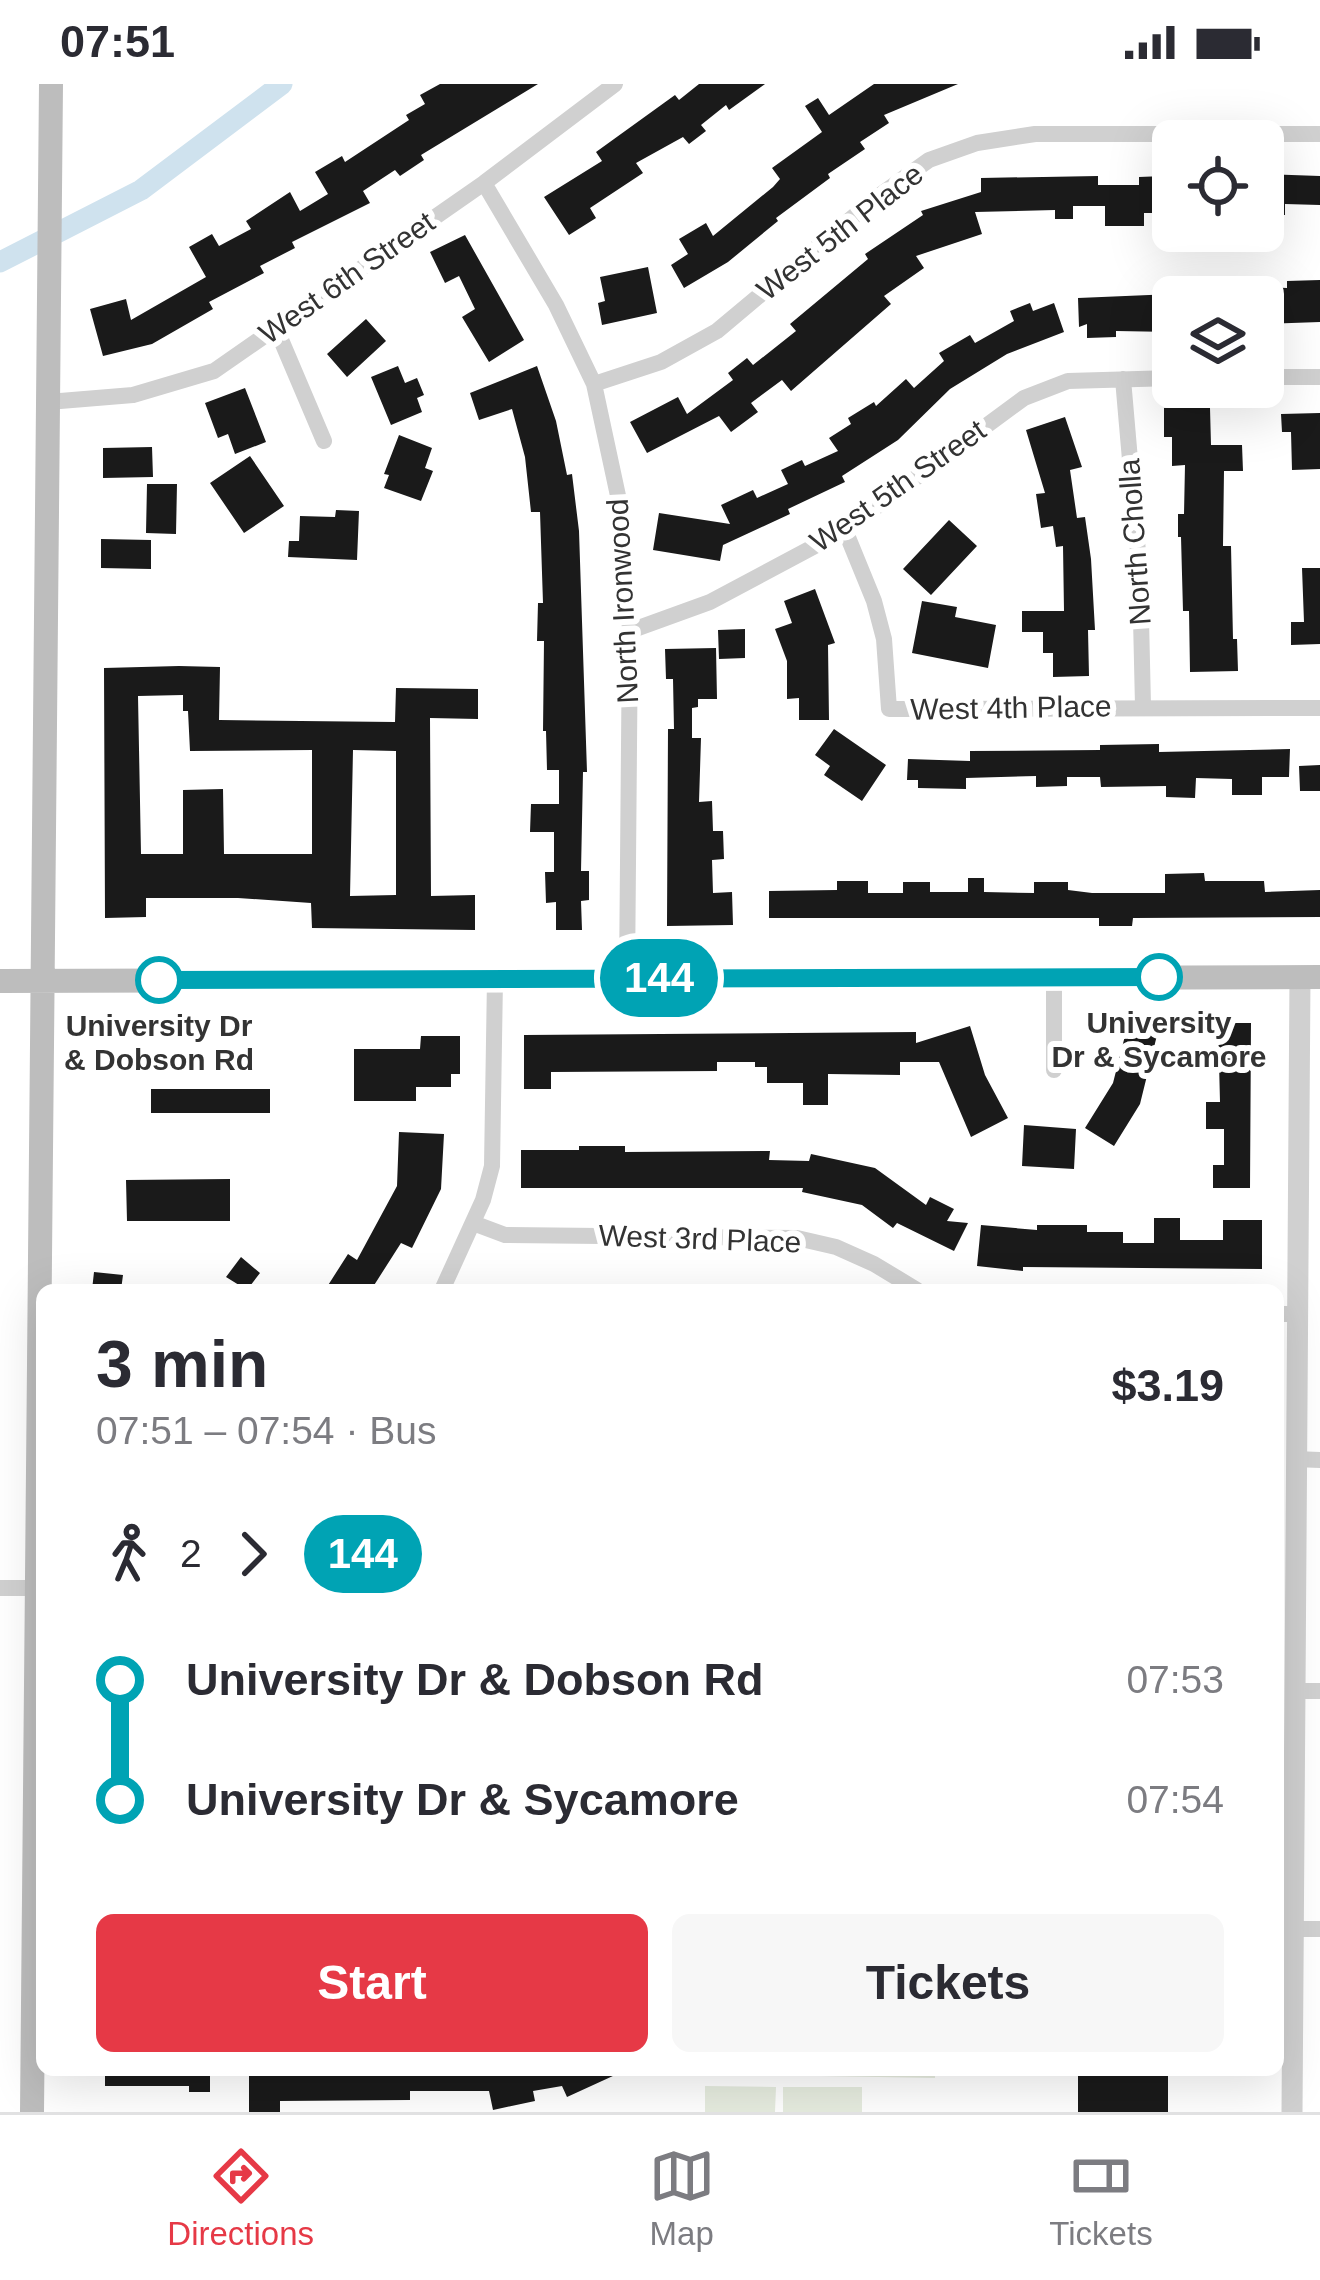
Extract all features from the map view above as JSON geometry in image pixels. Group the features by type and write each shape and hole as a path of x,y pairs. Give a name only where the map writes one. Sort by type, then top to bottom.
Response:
{"main road":[{"path":"40,1284 51,84"},
{"path":"0,980 1310,977"},
{"path":"32,2112 36,2041"}],"street":[{"name":"West 6th Street","path":"48,402 105,399 178,384 214,370 484,183 615,84"},
{"name":"West 5th Place","path":"594,384 661,362 716,331 929,160 977,143 1035,134 1320,134"},
{"name":"North Ironwood","path":"484,183 556,305 594,384 623,519 630,631 627,978"},
{"path":"276,328 324,441"},
{"path":"1284,377 1320,377"},
{"name":"West 5th Street","path":"630,631 725,595 845,530 1024,398 1068,381 1152,378"},
{"name":"North Cholla","path":"1123,379 1140,574 1142,706"},
{"name":"West 4th Place","path":"845,530 884,639 889,709 1320,708"},
{"path":"1054,977 1054,1070"},
{"path":"1292,2112 1295,1460 1287,1314 1306,1226 1310,977"},
{"path":"445,1284 492,1166 495,979"},
{"name":"West 3rd Place","path":"473,1223 505,1235 797,1238 836,1247 874,1264 902,1284"},
{"path":"1295,1460 1320,1460"},
{"path":"0,1588 36,1588"},
{"path":"1292,1691 1320,1691"},
{"path":"1295,1929 1320,1929"}],"shaded area":[{"path":"815,2076 935,2076 935,2078"},
{"path":"705,2086 776,2087 775,2112 705,2112"},
{"path":"783,2087 862,2087 862,2112 783,2112"}],"building":[{"path":"440,84 538,84 421,155 424,160 400,176 395,170 363,191 370,203 292,242 295,248 260,266 264,273 209,302 213,309 152,344 103,356 90,309 126,299 131,320 206,277 189,247 212,234 219,246 251,229 246,221 290,192 300,211 328,194 315,172 342,156 345,162 409,120 406,115 425,104 420,95"},
{"path":"699,84 765,84 729,110 726,105 701,125 706,131 689,144 683,137 636,163 643,173 590,208 596,218 569,235 544,197 602,161 596,152 675,95 679,100"},
{"path":"874,84 958,84 884,115 889,123 860,142 865,149 828,174 830,178 728,262 684,288 671,265 688,254 679,239 706,223 713,236 773,187 780,179 772,168 822,132 805,106 818,98 829,115"},
{"path":"1284,175 1320,176 1320,205 1285,204 1285,215"},
{"path":"1098,176 1098,185 1139,185 1139,177 1152,176 1152,213 1144,213 1144,226 1105,226 1105,206 1073,206 1073,219 1055,219 1055,210 975,212 982,234 916,256 924,268 884,296 891,304 791,391 782,380 751,403 758,412 731,432 719,416 647,453 630,422 678,397 687,414 733,380 728,373 747,358 753,365 796,331 790,324 868,259 865,254 923,215 921,211 981,192 981,178"},
{"path":"465,235 524,340 489,362 462,317 475,309 459,276 445,283 430,252"},
{"path":"648,267 657,313 602,325 598,303 605,301 600,277"},
{"path":"1320,280 1320,322 1284,323 1287,281"},
{"path":"1152,295 1152,332 1116,331 1116,337 1087,338 1087,324 1079,327 1078,298"},
{"path":"1030,303 1033,311 1054,303 1064,332 1007,354 950,389 898,440 842,476 845,482 723,545 720,561 653,550 659,513 730,524 721,505 753,490 757,498 788,484 781,470 802,460 805,466 838,451 829,438 851,424 848,418 874,402 876,406 906,379 914,388 944,361 939,353 970,335 975,343 1014,321 1010,311"},
{"path":"366,319 386,341 347,377 327,354"},
{"path":"398,366 405,383 417,378 424,395 417,398 422,412 391,425 371,377"},
{"path":"537,366 556,421 567,475 572,474 579,531 587,772 583,772 581,871 589,871 589,900 581,901 582,930 556,930 556,902 546,903 545,872 554,872 554,832 530,832 531,804 559,804 559,770 547,770 544,641 537,641 538,603 543,603 540,512 531,512 525,457 512,409 479,420 470,393"},
{"path":"245,388 266,442 235,454 228,434 218,438 205,403"},
{"path":"1164,408 1210,408 1211,445 1242,445 1243,471 1224,471 1223,546 1231,546 1238,671 1190,672 1189,611 1183,611 1178,537 1178,514 1184,514 1185,465 1172,466 1172,437 1164,437"},
{"path":"1320,413 1320,469 1292,470 1291,432 1282,432 1281,414"},
{"path":"1065,417 1082,467 1070,470 1077,518 1085,517 1095,630 1088,630 1089,676 1053,677 1053,653 1043,653 1043,632 1022,632 1022,611 1064,611 1063,546 1056,547 1053,526 1041,528 1036,494 1045,493 1026,430"},
{"path":"399,435 432,448 425,468 433,471 421,501 384,488 389,475 384,474"},
{"path":"152,447 153,477 103,478 103,448"},
{"path":"250,456 284,506 244,533 210,483"},
{"path":"147,484 177,484 176,534 146,533"},
{"path":"336,510 359,511 357,560 288,557 289,541 299,541 300,516 335,517"},
{"path":"949,520 977,546 931,595 903,569"},
{"path":"101,539 151,540 151,569 101,568"},
{"path":"1302,568 1320,568 1320,644 1291,645 1291,622 1304,622"},
{"path":"815,589 835,643 828,645 829,720 799,720 799,698 787,699 787,661 775,629 792,623 784,601"},
{"path":"922,601 957,607 955,617 996,625 988,668 912,653"},
{"path":"745,629 745,658 719,659 718,630"},
{"path":"716,648 717,699 698,699 698,707 692,708 692,738 701,738 699,802 712,801 713,831 723,831 724,859 712,860 713,893 732,892 733,925 667,926 668,729 674,729 673,679 666,679 665,649"},
{"path":"220,667 219,720 395,722 396,688 478,689 478,719 430,718 431,896 475,895 475,930 312,928 311,903 238,898 146,898 146,917 105,918 104,668","holes":["183,695 190,751 312,750 312,854 224,854 223,789 183,790 183,854 141,854 138,696","353,750 396,751 396,895 350,896"]},
{"path":"834,729 886,765 862,801 824,775 830,766 815,755"},
{"path":"1159,744 1159,752 1290,749 1289,777 1262,777 1262,795 1232,795 1232,779 1196,778 1195,798 1166,797 1166,786 1101,787 1100,777 1067,777 1067,786 1036,787 1036,776 966,778 966,789 918,788 918,780 907,780 908,759 970,761 970,751 1100,750 1100,745"},
{"path":"1320,765 1320,791 1300,791 1299,766"},
{"path":"1204,873 1205,881 1264,881 1265,892 1320,890 1320,917 1133,918 1132,926 1099,926 1099,918 769,918 769,891 837,890 837,881 868,881 868,893 903,893 903,882 930,882 930,892 968,892 968,878 984,878 984,892 1034,893 1034,882 1068,882 1068,890 1092,893 1165,893 1165,874"},
{"path":"1130,1016 1160,1023 1140,1104 1114,1146 1085,1128 1113,1083"},
{"path":"1218,1023 1251,1023 1250,1188 1213,1188 1213,1165 1224,1165 1224,1129 1206,1129 1206,1102 1220,1102"},
{"path":"970,1026 985,1075 1008,1118 971,1137 939,1062 900,1062 900,1075 828,1074 828,1105 803,1105 803,1083 767,1083 767,1067 755,1067 755,1062 717,1062 717,1071 551,1072 551,1089 524,1089 524,1035 916,1032 916,1043"},
{"path":"421,1036 460,1036 460,1074 451,1074 451,1087 416,1087 416,1101 354,1101 354,1049 420,1049"},
{"path":"151,1089 270,1089 270,1113 151,1113"},
{"path":"1024,1125 1076,1129 1074,1169 1022,1166"},
{"path":"399,1132 444,1134 441,1189 412,1248 401,1243 375,1284 329,1284 348,1254 357,1260 397,1186"},
{"path":"579,1146 625,1146 625,1152 770,1151 769,1160 809,1161 811,1154 875,1168 926,1205 930,1197 954,1209 947,1221 968,1223 954,1251 897,1223 893,1228 862,1205 802,1192 803,1188 521,1188 521,1150 579,1150"},
{"path":"230,1179 230,1221 127,1221 126,1180"},
{"path":"1154,1218 1180,1218 1180,1240 1223,1240 1223,1220 1262,1220 1262,1269 1023,1267 1023,1271 977,1266 981,1225 1037,1230 1037,1225 1087,1225 1087,1232 1123,1232 1123,1243 1154,1243"},
{"path":"241,1257 260,1273 252,1284 237,1284 226,1277"},
{"path":"94,1272 123,1275 122,1284 93,1284"},
{"path":"105,2076 210,2076 210,2092 189,2092 189,2086 105,2086"},
{"path":"249,2076 613,2076 567,2097 562,2086 533,2091 535,2101 493,2110 489,2091 410,2091 410,2100 280,2101 280,2112 249,2112"},
{"path":"1078,2076 1168,2076 1168,2112 1078,2112"}],"waterway":[{"path":"0,262 141,190 282,84"}],"bus line":[{"name":"144","path":"159,980 1159,977"}],"place":[{"name":"University Dr & Sycamore","path":"1159,977"},
{"name":"University Dr & Dobson Rd","path":"159,980"}]}
